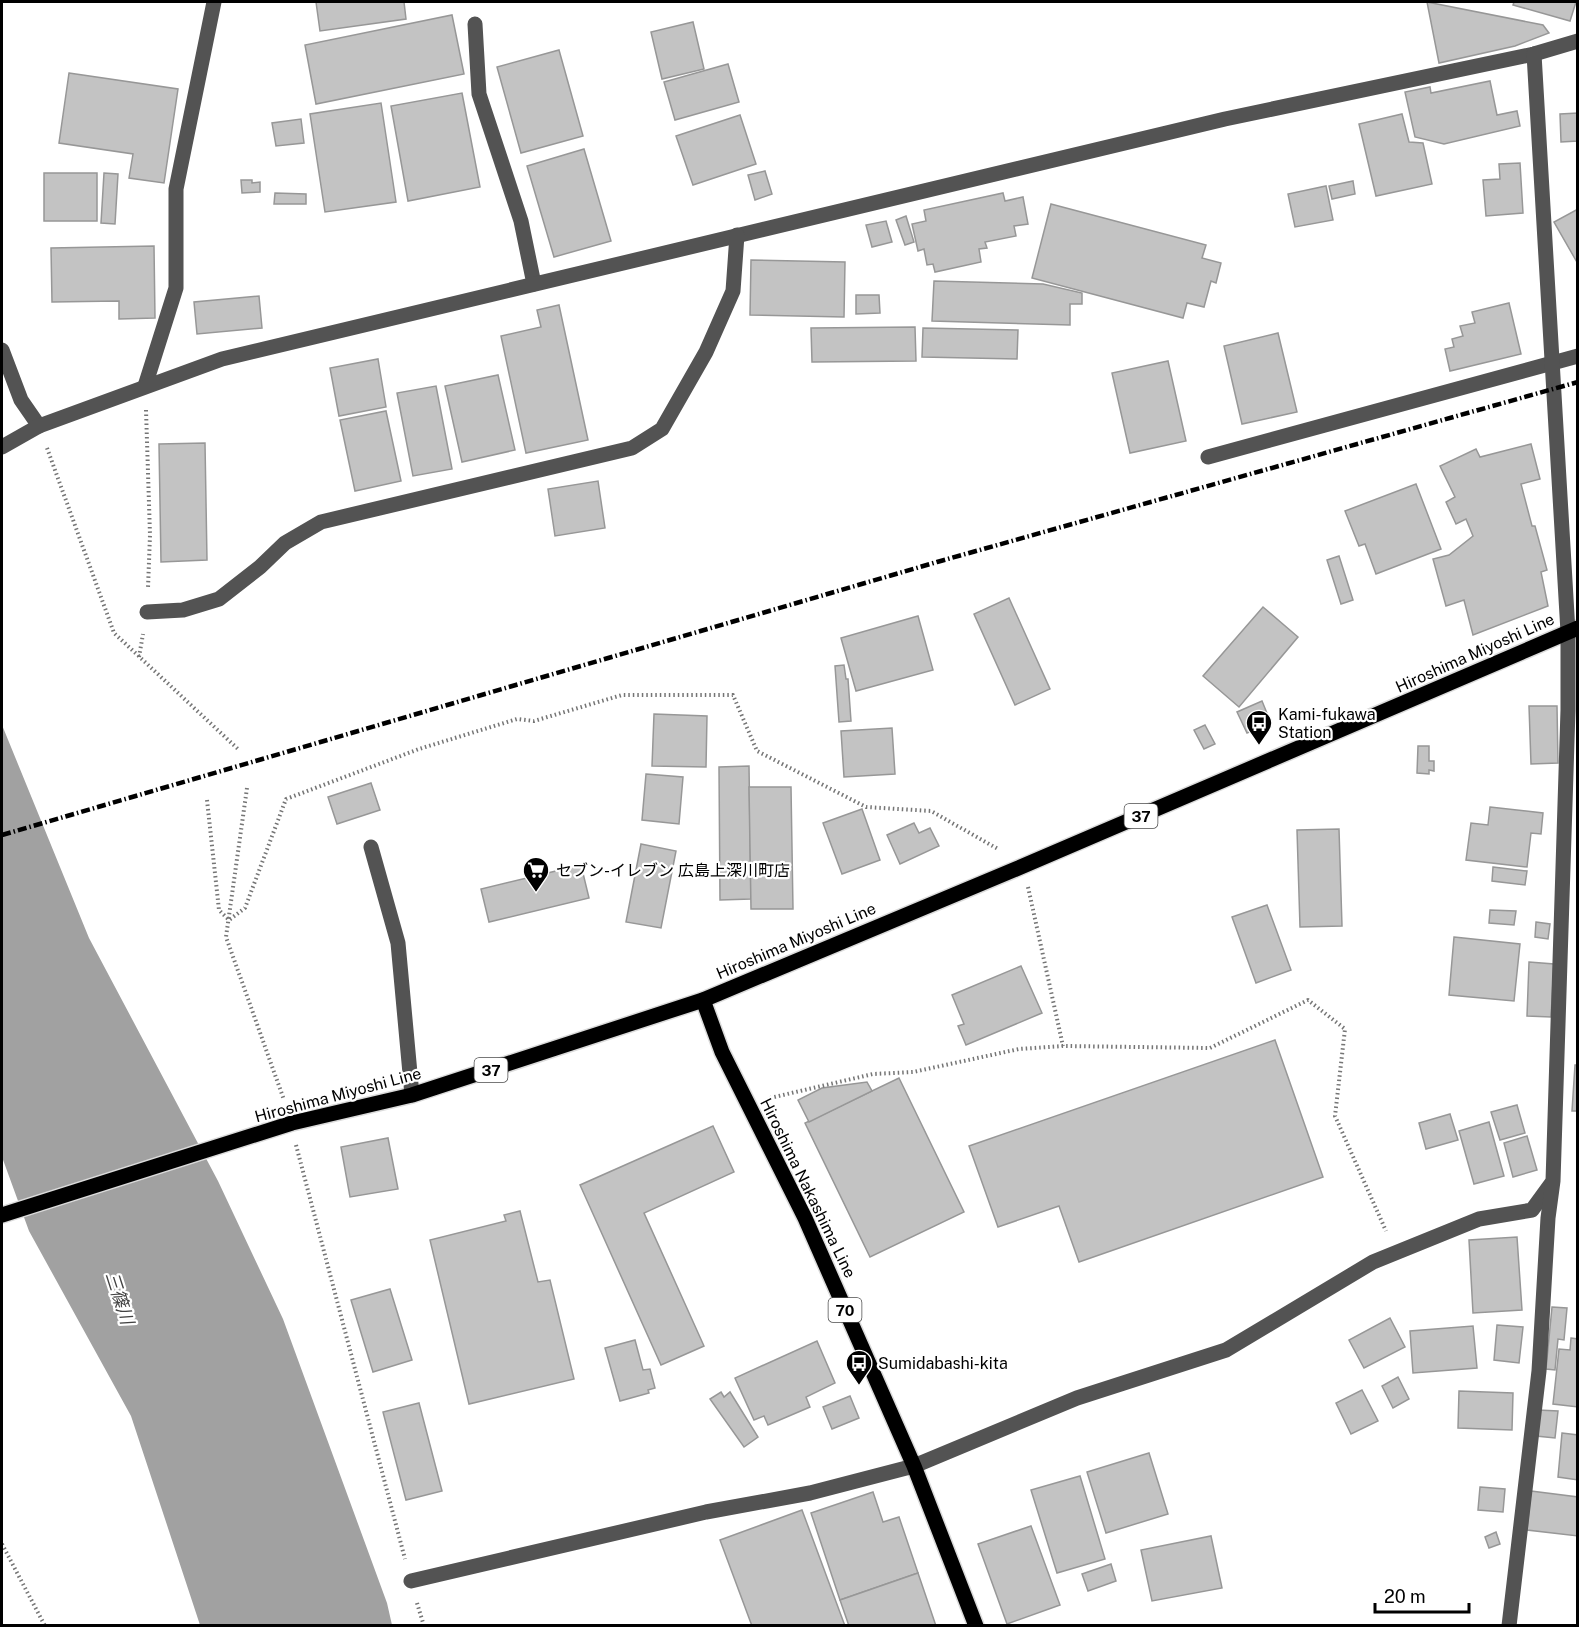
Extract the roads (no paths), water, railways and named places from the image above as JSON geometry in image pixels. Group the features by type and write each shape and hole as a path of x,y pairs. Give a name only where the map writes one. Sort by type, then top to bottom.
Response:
{"main road":[{"name":"Hiroshima Miyoshi Line","path":"2,1215 292,1124 412,1095 703,1000 1016,869 1573,630"},
{"name":"Hiroshima Nakashima Line","path":"703,1000 722,1052 805,1218 914,1466 976,1626"}],"street":[{"path":"145,386 176,288 176,189 214,2"},
{"path":"475,24 479,94 521,220 534,284"},
{"path":"2,447 39,426 222,359 737,235 974,181 1225,119 1534,54 1578,41"},
{"path":"1509,1626 1539,1371 1548,1218 1553,1181 1571,834 1573,630 1553,362 1534,54"},
{"path":"147,612 183,610 219,599 260,567 285,543 321,522 632,448 662,429 706,352 733,291 737,235"},
{"path":"2,350 21,400 39,426"},
{"path":"1208,457 1578,356"},
{"path":"371,847 398,943 412,1095"},
{"path":"411,1581 706,1512 810,1493 914,1466 1077,1398 1226,1350 1373,1262 1479,1219 1532,1210 1553,1181"}],"water":[{"name":"三篠川","path":"2,725 89,938 218,1181 283,1319 387,1603 392,1625 200,1625 131,1416 29,1231 2,1157"}],"railway":[{"path":"2,835 937,562 1578,382"}],"place":[{"name":"Kami-fukawa Station","path":"1259,746"},
{"name":"セブン-イレブン 広島上深川町店","path":"536,893"},
{"name":"Sumidabashi-kita","path":"859,1386"}]}
